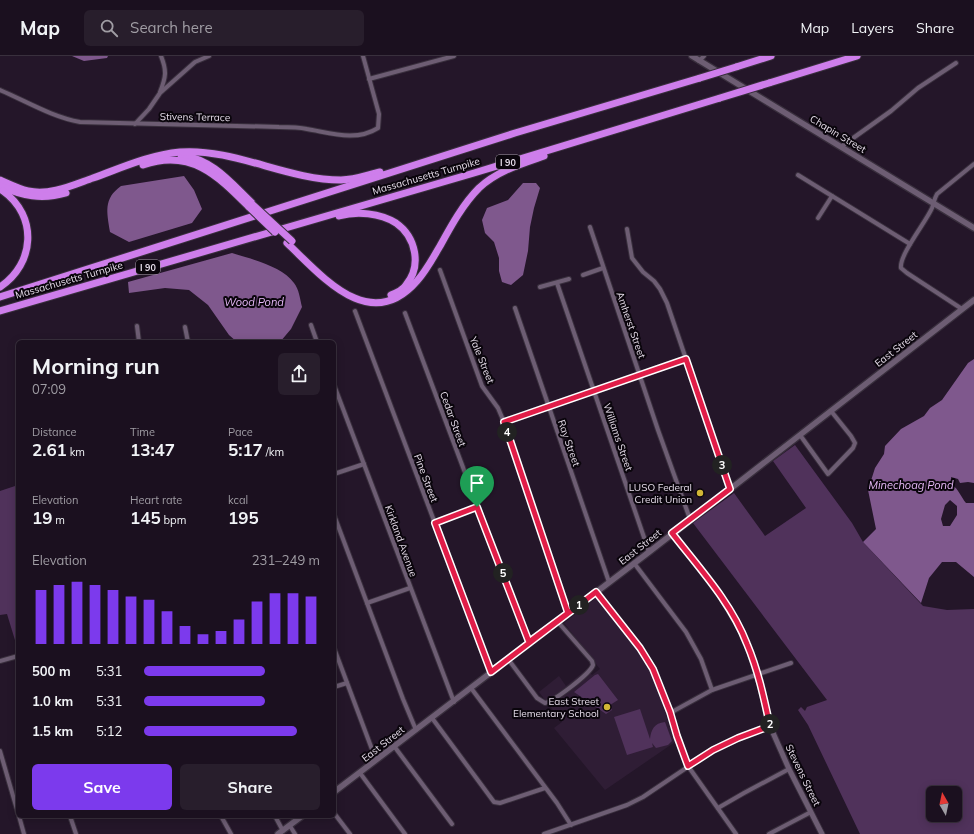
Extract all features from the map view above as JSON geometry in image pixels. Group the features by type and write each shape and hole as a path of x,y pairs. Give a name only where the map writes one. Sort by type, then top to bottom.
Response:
{"highway":[{"name":"Massachusetts Turnpike","path":"0,297 450,154 771,56"},
{"name":"Massachusetts Turnpike","path":"0,311 474,173 857,56"},
{"path":"0,188 30,196 52,196 154,161 182,160 200,166 217,176 289,242 334,287 355,299 372,304 389,301 411,288 422,275 471,196 488,180 509,168 627,126"},
{"path":"0,180 29,191 49,192 78,184 145,159 171,153 198,152 224,156 314,177 342,180 360,178 450,154"},
{"path":"145,159 173,155 188,156 199,160 220,172 251,206"},
{"path":"0,188 12,197 23,212 28,237 26,252 21,265 13,276 0,287"},
{"path":"289,242 343,290 362,299 378,300 391,295 406,286 414,269 416,258 410,238 396,223 383,217 368,214 342,215 321,221 296,225"}],"main road":[{"name":"Chapin Street","path":"692,56 702,58 974,228"},
{"name":"East Street","path":"336,791 454,702 529,642 558,622 974,300"},
{"path":"280,832 300,818"}],"street":[{"path":"160,93 166,74 161,56"},
{"path":"135,124 149,109 160,93 195,62 210,56"},
{"path":"363,56 369,80 446,57 454,56"},
{"path":"842,146 891,111 918,88 956,62"},
{"name":"Stivens Terrace","path":"0,90 72,121 135,124 279,126 306,128 347,136 366,134 378,128 379,114 369,80"},
{"path":"962,309 901,268 902,258 932,209 933,202 937,194 974,164"},
{"path":"798,175 910,244"},
{"path":"818,218 832,196"},
{"name":"Amherst Street","path":"590,227 658,430 690,519"},
{"path":"627,229 632,258 642,272 660,289 666,303 730,489"},
{"path":"583,275 603,268"},
{"name":"Yale Street","path":"440,270 482,386 498,408 504,422 568,613"},
{"path":"540,286 557,283 568,279"},
{"name":"Williams Street","path":"557,283 649,552"},
{"name":"Ray Street","path":"515,308 609,582"},
{"name":"Pine Street","path":"355,311 491,672"},
{"name":"Cedar Street","path":"405,313 529,642"},
{"path":"311,325 316,340"},
{"path":"137,326 139,340"},
{"path":"185,326 188,340"},
{"path":"504,422 686,359"},
{"name":"Kirkland Avenue","path":"336,390 454,702"},
{"path":"800,435 828,474 853,448 855,443 831,411"},
{"path":"336,473 364,464"},
{"path":"435,523 477,507"},
{"path":"336,520 416,730"},
{"name":"Stevens Street","path":"672,533 720,595 732,614 747,644 757,674 770,726 789,769 822,834"},
{"path":"634,563 676,616 692,642 701,659 712,690"},
{"path":"367,603 410,588"},
{"path":"596,592 636,644 653,669 670,712 688,766 736,834"},
{"path":"508,659 537,698 545,703 553,700 587,674 593,665 590,658 558,622"},
{"path":"336,653 376,760"},
{"path":"0,661 16,657"},
{"path":"670,712 712,690 790,662"},
{"path":"336,686 347,683"},
{"path":"471,688 571,825"},
{"path":"432,718 494,802 500,804 545,788"},
{"path":"544,834 601,815 635,801 713,750 738,738 770,726"},
{"path":"394,746 452,824"},
{"path":"0,751 16,806"},
{"path":"718,808 789,769"},
{"path":"360,773 405,834"},
{"path":"769,834 811,812"},
{"path":"336,816 350,834"},
{"path":"20,818 24,834"},
{"path":"71,818 76,834"},
{"path":"223,818 231,834"},
{"path":"276,818 280,832"},
{"path":"290,826 295,834"}],"shaded area":[{"path":"795,445 852,523 863,542 923,606 947,610 974,609 974,834 860,834 808,725 798,710 801,707 805,711 807,707 827,700 693,523 734,493 765,536 806,508 773,461"},
{"path":"16,486 16,643 7,614 0,615 0,491"},
{"name":"East Street Elementary School","path":"596,598 623,630 652,673 675,742 605,790 554,728 562,722 539,692 559,676 566,686 587,669 592,675 600,669 564,623"},
{"path":"598,674 618,700 610,705 612,710 606,714 574,692"},
{"path":"640,709 650,739 651,733 656,725 665,722 672,741 668,745 656,748 652,743 653,747 627,755 614,717"}],"water":[{"path":"72,56 108,56 107,58 84,61"},
{"path":"184,176 194,190 202,209 192,223 129,242 110,232 107,212 109,201 115,191 121,186"},
{"path":"523,183 536,183 540,188 530,227 528,251 523,275 511,285 502,282 499,271 499,258 494,242 485,233 482,220 487,208 508,200"},
{"name":"Wood Pond","path":"232,253 266,264 289,277 296,285 302,307 291,329 282,340 235,340 229,335 208,305 189,290 165,288 129,293 128,282"},
{"name":"Minechoag Pond","path":"974,359 974,483 960,483 958,479 951,477 952,485 958,490 966,503 974,503 974,577 956,562 942,562 929,578 921,603 863,542 876,529 868,490 875,468 884,454 885,446 901,429 924,416 930,408 942,400 968,363","holes":["950,500 957,506 957,515 950,526 943,526 941,519 945,505"]}],"place":[{"name":"LUSO Federal Credit Union","path":"700,493"},
{"name":"East Street Elementary School","path":"607,707"}],"route":[{"path":"477,507 435,523 491,672 529,642 558,622 596,592 640,648 653,669 670,712 688,766 713,750 738,738 770,726 760,684 747,644 736,620 720,595 672,533 730,489 686,359 504,422 568,613 558,622 529,642 498,558 477,507"}]}
